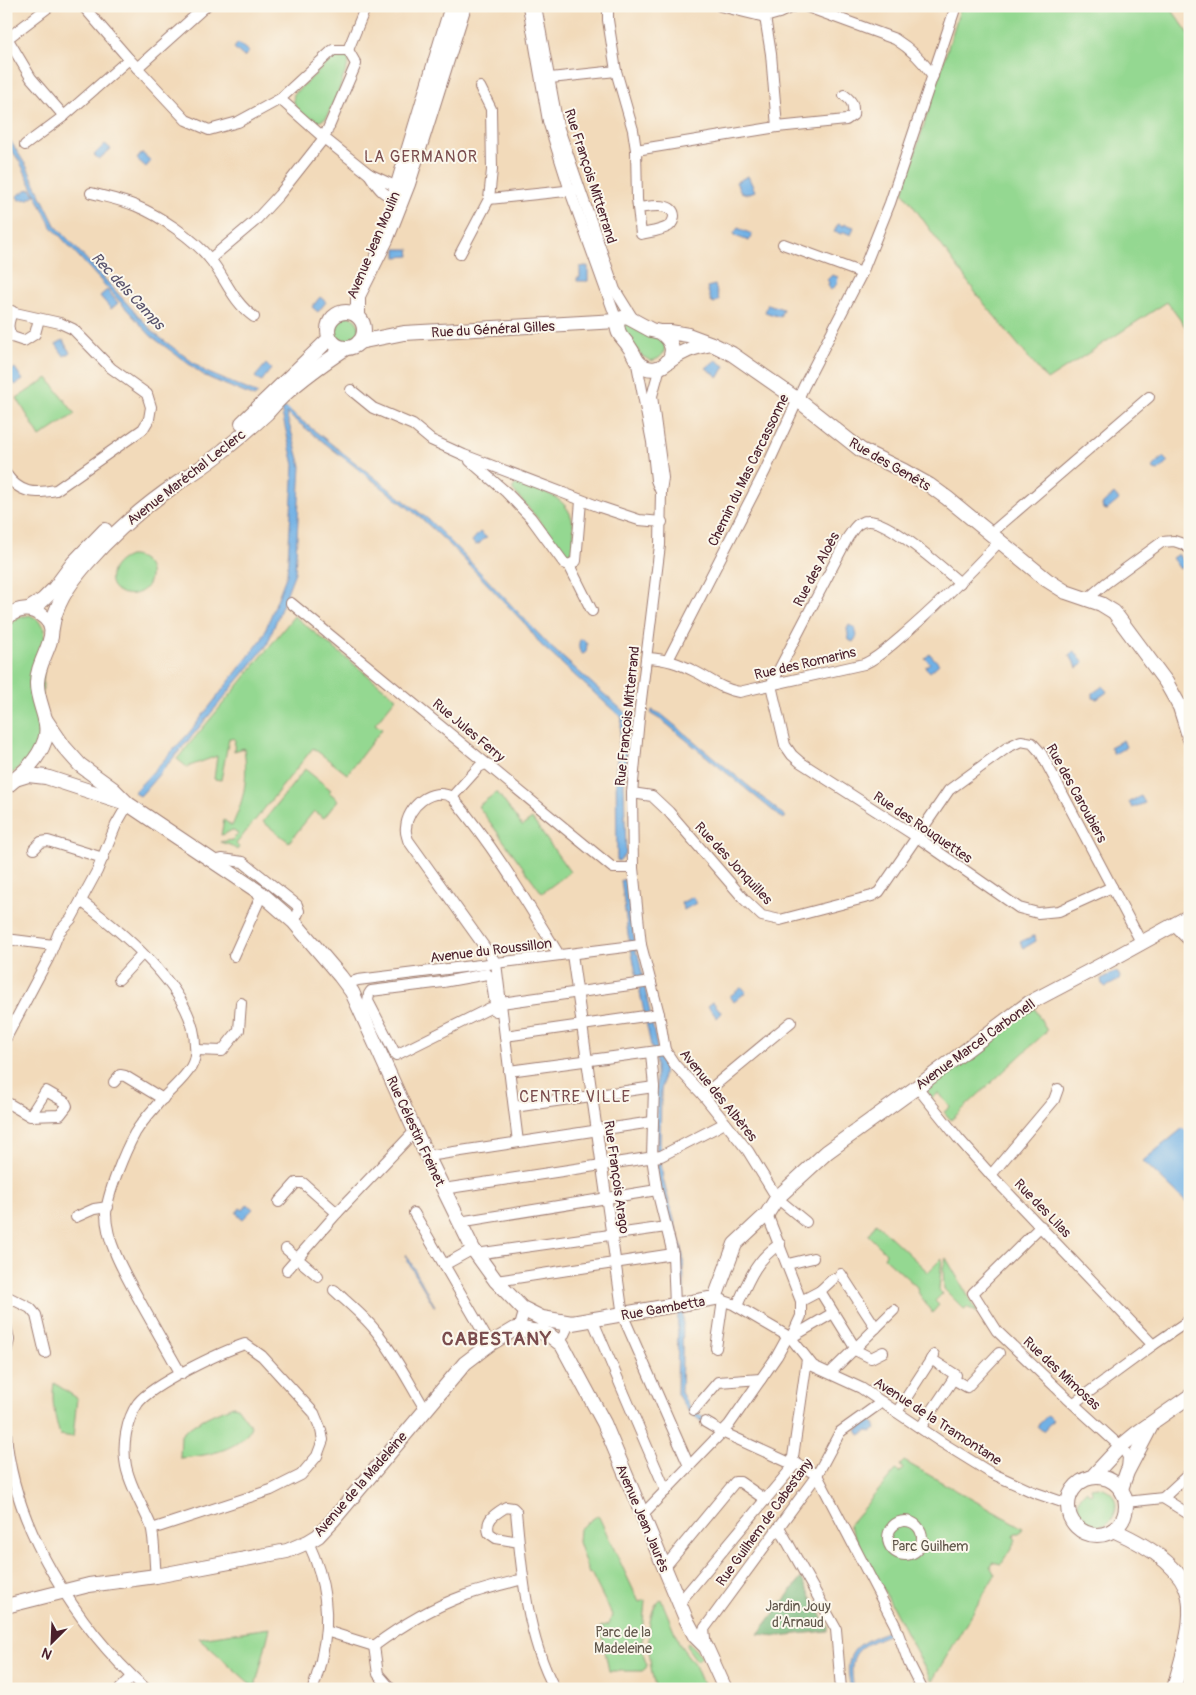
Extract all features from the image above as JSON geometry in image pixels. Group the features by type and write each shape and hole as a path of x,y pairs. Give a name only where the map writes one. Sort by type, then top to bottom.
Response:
{"street":[{"path":"50,6 7,37 19,61 31,78 64,116"},
{"path":"83,6 186,120 209,130 238,122 280,100 333,50 348,50"},
{"path":"137,68 206,6"},
{"path":"348,50 366,6"},
{"name":"Avenue Jean Moulin","path":"399,195 452,6"},
{"name":"Avenue Jean Moulin","path":"356,318 350,294 399,195 464,6"},
{"name":"Rue François Mitterrand","path":"528,6 544,79"},
{"name":"Rue François Mitterrand","path":"536,6 548,121 614,290 633,319"},
{"path":"608,6 608,20 616,71 633,130 636,150 638,208"},
{"path":"720,6 765,17 794,6"},
{"path":"805,6 895,39 908,47 933,76"},
{"name":"Chemin du Mas Carcassonne","path":"668,660 765,471 798,400 862,273 890,203 956,6"},
{"path":"765,17 771,54 777,127"},
{"path":"210,259 254,222 279,195 324,138 356,64 348,50"},
{"path":"25,145 64,116 129,59"},
{"path":"544,79 616,71"},
{"path":"460,254 489,199 492,170 491,109 480,87"},
{"path":"636,150 777,127 846,120 853,114 854,106 851,100 844,95"},
{"path":"280,100 368,174 399,195"},
{"path":"489,199 574,190"},
{"name":"Rue François Mitterrand","path":"574,190 618,328"},
{"path":"91,193 136,206 164,221 190,240 210,259 242,309 254,317"},
{"path":"784,244 862,273"},
{"path":"6,474 16,486 27,492 56,490 143,429 149,420 151,407 147,394 111,368 73,329 60,323 9,311 8,327 12,337 24,341 36,334 39,319"},
{"path":"338,313 356,318 364,334 359,342 346,348 335,344 330,338 328,329 330,320 338,313"},
{"name":"Rue du Général Gilles","path":"356,318 378,329 404,333"},
{"path":"633,319 622,318 618,328 636,358 644,367 655,369 664,365 679,353 712,344"},
{"name":"Rue des Genêts","path":"633,319 646,327 660,332 688,335 732,354 798,400 861,450 935,489 1038,574 1066,592 1101,604 1119,618 1166,682 1180,707 1190,739"},
{"name":"Rue du Général Gilles","path":"359,342 404,333 582,324 618,328"},
{"path":"660,332 669,339 672,346 664,365"},
{"name":"Avenue Maréchal Leclerc","path":"45,719 36,682 40,664 53,634 53,618 67,589 79,572 102,546 136,514 178,483 200,470 280,392 330,338"},
{"name":"Avenue Maréchal Leclerc","path":"280,392 346,348"},
{"name":"Rue François Mitterrand","path":"636,358 652,442 656,480 661,491"},
{"name":"Rue François Mitterrand","path":"641,945 633,868 632,793 662,522 661,491 663,478 661,448 652,396 664,365"},
{"path":"351,390 372,408 413,425 431,440 464,455 639,520 662,522"},
{"name":"Rue des Romarins","path":"668,660 697,672 725,689 739,692 864,664 874,660 960,583 994,538 1149,397"},
{"name":"Avenue Maréchal Leclerc","path":"15,611 43,600 54,590 74,562 130,508 262,410"},
{"path":"464,455 506,492 531,518 564,563 569,565 592,611"},
{"path":"569,565 576,561 581,500"},
{"name":"Rue des Aloès","path":"770,685 856,525 868,520 879,523 911,542 960,583"},
{"path":"1086,600 1162,542 1174,541 1190,549"},
{"name":"Rue Jules Ferry","path":"291,602 614,868 633,868"},
{"path":"15,611 41,614 52,628"},
{"path":"647,658 668,660"},
{"name":"Rue des Rouquettes","path":"770,685 785,745 792,755 917,837 1019,908 1038,913 1059,911 1112,887"},
{"path":"10,783 35,761 42,749 46,737 45,719"},
{"name":"Rue Célestin Freinet","path":"45,719 64,747 80,765 113,789 128,804 262,894 294,922 349,988 415,1131 475,1251 496,1281 522,1308 535,1316 555,1322"},
{"name":"Rue des Caroubiers","path":"917,837 949,790 1008,747 1021,741 1032,743 1041,753 1141,942"},
{"path":"452,797 479,766 490,765"},
{"name":"Rue Célestin Freinet","path":"10,783 28,775 46,776 128,804"},
{"name":"Rue des Jonquilles","path":"632,793 652,796 669,812 744,899 762,916 780,920 872,896 878,892 917,837"},
{"path":"518,1142 496,963 408,840 405,830 410,814 424,798 434,794 447,794 452,797 479,832 534,912 559,955"},
{"path":"6,1038 48,959 59,932 71,919 81,901 103,858 116,825 128,804"},
{"path":"34,849 41,842 48,841 103,858"},
{"path":"214,861 222,859 243,862 298,905 299,911 294,922"},
{"path":"234,956 262,894"},
{"path":"81,901 106,920 153,964 178,996 189,1015 195,1035 196,1050 192,1065 179,1083 136,1132 120,1166 106,1215 112,1243 120,1264 181,1374"},
{"name":"Avenue Marcel Carbonell","path":"719,1299 735,1244 768,1214 777,1198 827,1152 1029,1003 1105,964 1172,924 1190,916"},
{"path":"1172,924 1190,942"},
{"path":"6,939 53,945"},
{"name":"Avenue du Roussillon","path":"349,988 358,980 641,945"},
{"name":"Avenue des Albères","path":"641,945 651,982 665,1050 675,1065 703,1095 748,1151 777,1198 806,1222"},
{"path":"119,979 142,954"},
{"name":"Rue François Arago","path":"572,954 623,1316 689,1466"},
{"path":"490,975 496,1011 490,1008 396,1055 368,1001 371,991 490,975"},
{"path":"501,1003 651,982"},
{"path":"196,1050 222,1051 239,1030 241,1003"},
{"path":"505,1036 658,1014"},
{"path":"703,1095 791,1022"},
{"path":"509,1071 665,1050"},
{"path":"650,1052 654,1087 652,1158 657,1190 673,1254 675,1306"},
{"path":"114,1082 120,1076 125,1076 163,1099"},
{"path":"514,1106 654,1087"},
{"name":"Rue des Lilas","path":"917,1087 991,1175 1153,1345"},
{"path":"991,1175 1054,1100 1058,1089"},
{"path":"6,1102 30,1116"},
{"path":"428,1156 652,1122"},
{"path":"444,1189 662,1156 725,1123"},
{"path":"287,1270 336,1213 415,1131"},
{"path":"279,1202 296,1183 303,1183 336,1213"},
{"path":"459,1222 657,1190"},
{"path":"76,1217 94,1209 108,1208"},
{"path":"414,1213 490,1344"},
{"path":"642,1515 728,1425 771,1366 800,1316 801,1300 768,1214"},
{"name":"Rue des Mimosas","path":"1041,1226 973,1293 998,1330 1120,1447"},
{"path":"444,1265 475,1251 666,1227"},
{"path":"737,1306 759,1261 768,1251 780,1244"},
{"path":"286,1249 318,1276"},
{"path":"496,1281 673,1254"},
{"path":"788,1264 813,1258"},
{"path":"801,1300 820,1291 837,1277 876,1328"},
{"path":"334,1290 376,1331 425,1409"},
{"path":"820,1291 857,1351 871,1358 883,1352"},
{"path":"6,1296 30,1308 36,1315 45,1353"},
{"path":"716,1348 719,1299"},
{"name":"Rue Gambetta","path":"555,1322 593,1321 719,1299 737,1306 789,1337"},
{"path":"522,1308 522,1317 515,1329 531,1330 549,1336 561,1343 572,1323"},
{"path":"826,1371 855,1348 894,1310"},
{"path":"789,1337 834,1313"},
{"path":"593,1321 666,1491"},
{"path":"1074,1404 1188,1321"},
{"path":"6,1325 10,1340 6,1353"},
{"name":"Avenue de la Madeleine","path":"6,1606 89,1585 156,1576 287,1551 308,1542 318,1536 333,1520 465,1363 490,1344 515,1329"},
{"name":"Avenue de la Tramontane","path":"789,1337 814,1366 861,1388 991,1473 1033,1492 1068,1504"},
{"name":"Avenue Jean Jaurès","path":"561,1343 604,1423 679,1603 695,1636 706,1647 725,1689"},
{"path":"152,1528 190,1518 271,1490 301,1475 317,1456 323,1440 322,1430 314,1413 262,1356 245,1344 228,1350 147,1394 138,1404 131,1418 125,1444 126,1465 130,1481 152,1528 156,1576"},
{"path":"897,1412 933,1357 967,1388 999,1353"},
{"path":"679,1603 794,1464 807,1359"},
{"path":"921,1427 954,1377"},
{"path":"694,1410 718,1382 761,1379"},
{"path":"1092,1477 1120,1447 1190,1396"},
{"name":"Rue Guilhem de Cabestany","path":"706,1647 704,1629 816,1475 840,1432 882,1402"},
{"path":"1126,1472 1155,1420"},
{"path":"705,1422 722,1432 816,1475 895,1625 909,1663 922,1689"},
{"path":"6,1432 13,1478 32,1531 63,1591 94,1634 132,1677 146,1689"},
{"path":"1120,1447 1128,1457 1121,1489"},
{"path":"1126,1502 1163,1498 1190,1473"},
{"path":"1092,1477 1108,1479 1121,1489 1126,1502 1124,1517 1119,1525 1104,1534 1094,1535 1080,1529 1070,1518 1068,1504 1073,1489 1085,1479 1092,1477"},
{"path":"664,1568 735,1482 740,1482 766,1500"},
{"path":"1163,1498 1190,1516"},
{"path":"1124,1517 1135,1539"},
{"path":"779,1527 836,1629 841,1689"},
{"path":"1113,1530 1135,1539 1168,1563 1186,1580 1189,1596 1189,1619 1174,1689"},
{"path":"308,1542 317,1563 323,1585 326,1609 326,1631 322,1656 313,1689"},
{"path":"519,1542 522,1579 538,1648 555,1689"},
{"path":"374,1646 425,1613 466,1595 522,1579"},
{"path":"326,1631 374,1646"},
{"path":"374,1646 378,1674 391,1689"},
{"path":"120,1689 132,1677"}],"green space":[{"path":"961,6 1169,6 1190,35 1190,333 1167,302 1047,380 978,296 903,192"},
{"path":"337,54 346,56 349,62 326,118 318,122 300,112 294,103 294,94"},
{"path":"346,316 355,320 359,329 355,338 346,342 337,338 333,329 337,320"},
{"path":"624,321 665,342 664,352 661,357 651,361 642,356 622,330"},
{"path":"48,378 75,414 40,437 17,398"},
{"path":"519,482 550,494 565,506 573,524 574,546 569,554 564,552 513,490 513,487"},
{"path":"129,556 138,557 145,562 150,573 147,586 134,594 119,592 113,587 111,580 112,571 115,566"},
{"path":"30,615 37,619 45,629 41,729 36,750 6,779 6,684 9,667 6,632 9,625 16,618"},
{"path":"294,616 396,698 375,724 382,729 347,774 313,748 236,844 239,847 237,850 230,845 220,842 232,840 238,834 232,830 221,835 224,820 232,826 243,797 246,769 244,748 234,751 235,739 229,738 221,780 214,779 217,756 187,767 177,759"},
{"path":"305,769 331,790 329,792 338,800 324,818 314,811 289,842 263,822"},
{"path":"497,792 522,826 532,819 570,872 542,893 478,806"},
{"path":"1034,1007 1047,1031 951,1120 944,1112 950,1107 939,1093 932,1098 925,1088"},
{"path":"876,1223 928,1272 942,1258 939,1290 942,1294 935,1301 939,1305 932,1313 918,1292 917,1287 884,1257 886,1253 868,1235"},
{"path":"946,1258 978,1313 967,1307 964,1309 944,1289 943,1268"},
{"path":"54,1383 77,1398 73,1437 60,1435 54,1409"},
{"path":"233,1406 237,1407 251,1426 239,1441 231,1447 211,1454 180,1458 181,1435 199,1422"},
{"name":"Parc Guilhem","path":"904,1461 1023,1528 1019,1534 1015,1534 1016,1540 1001,1564 992,1562 990,1566 995,1575 932,1681 849,1525 896,1470 899,1473 903,1469 900,1465"},
{"path":"1091,1488 1106,1489 1111,1493 1116,1502 1116,1507 1112,1519 1105,1525 1097,1526 1083,1520 1078,1506 1080,1498 1087,1490 1089,1494 1092,1493"},
{"name":"Parc de la Madeleine","path":"598,1515 639,1602 645,1600 642,1641 644,1658 647,1665 642,1671 609,1671 600,1627 609,1624 612,1615 591,1573 589,1574 578,1542 579,1529"},
{"name":"Jardin Jouy d'Arnaud","path":"801,1578 828,1627 828,1631 777,1636 758,1634"},
{"path":"661,1599 680,1645 695,1665 705,1689 656,1689 649,1655 649,1628 655,1606"},
{"path":"270,1628 255,1688 199,1638"},
{"path":"688,1643 702,1656 697,1661 686,1646"}],"water":[{"path":"238,43 249,52 244,57 234,48"},
{"path":"6,134 27,167 55,225 155,334 206,372 258,394 254,397 205,376 151,336 51,226 20,162 6,142"},
{"path":"105,144 111,149 99,159 94,155"},
{"path":"142,153 151,161 146,167 137,159"},
{"path":"748,176 755,191 747,194 741,192 736,182"},
{"path":"31,189 35,195 28,199 19,200 17,196"},
{"path":"838,224 854,227 851,235 844,232 842,234 834,232"},
{"path":"738,228 752,234 749,241 735,236 734,233"},
{"path":"396,249 409,249 410,256 396,257"},
{"path":"588,266 588,281 577,281 577,278 580,278 580,267"},
{"path":"832,275 838,277 837,284 831,290 827,280"},
{"path":"715,285 719,300 714,303 711,301 707,287"},
{"path":"107,290 118,303 111,309 100,296"},
{"path":"320,297 326,302 318,312 312,307"},
{"path":"768,304 783,309 780,317 765,312"},
{"path":"63,340 70,353 64,356 56,344"},
{"path":"716,360 725,366 719,377 706,368"},
{"path":"266,364 271,369 261,382 255,377"},
{"path":"15,368 23,380 15,385 7,373"},
{"path":"284,407 429,520 552,648 630,717 624,785 626,853 619,861 617,860 616,768 622,718 541,645 527,626 450,545 420,517 286,413 301,466 295,572 267,645 142,794 140,796 134,792 189,733 262,639 287,574 294,465 281,409"},
{"path":"1163,457 1168,462 1158,471 1154,470 1153,466"},
{"path":"1114,494 1119,500 1107,510 1103,509 1102,505"},
{"path":"480,532 487,538 475,545 472,541"},
{"path":"1178,554 1186,565 1180,569 1172,558"},
{"path":"849,625 855,628 857,636 853,642 849,640 847,629"},
{"path":"583,639 587,644 586,652 583,654 579,650 579,646 580,640"},
{"path":"1074,651 1084,663 1077,668 1069,655"},
{"path":"930,654 939,664 930,672 925,667 930,663 925,658"},
{"path":"1103,686 1107,692 1097,699 1093,698 1093,693"},
{"path":"652,710 661,714 786,817 783,819 663,721 651,714"},
{"path":"1123,740 1126,747 1114,754 1110,747"},
{"path":"1141,796 1145,803 1132,808 1129,802"},
{"path":"621,880 626,880 636,953 638,954 660,1062 664,1066 661,1092 660,1152 663,1179 683,1253 681,1392 688,1405 705,1419 703,1423 687,1410 677,1394 677,1259 657,1181 656,1063 628,934"},
{"path":"693,897 696,903 684,910 681,903"},
{"path":"1035,936 1036,941 1024,948 1020,942"},
{"path":"1115,972 1120,977 1119,980 1106,987 1102,984 1101,979"},
{"path":"742,987 746,992 734,1002 730,996"},
{"path":"713,1002 722,1013 717,1018 708,1006"},
{"path":"1183,1128 1190,1134 1190,1206 1143,1161"},
{"path":"248,1204 253,1209 243,1219 236,1213 240,1208 243,1210"},
{"path":"406,1254 435,1306 408,1262"},
{"path":"1048,1415 1053,1420 1043,1431 1037,1426"},
{"path":"870,1421 874,1423 876,1429 860,1435 857,1430"},
{"path":"888,1631 890,1634 870,1643 857,1652 852,1666 854,1689 851,1689 849,1665 854,1650 868,1640"}],"district":[{"name":"LA GERMANOR","path":"421,156"},
{"name":"CENTRE VILLE","path":"575,1096"},
{"name":"CABESTANY","path":"497,1338"}],"water label":[{"name":"Rec dels Camps","path":"128,291"}]}
